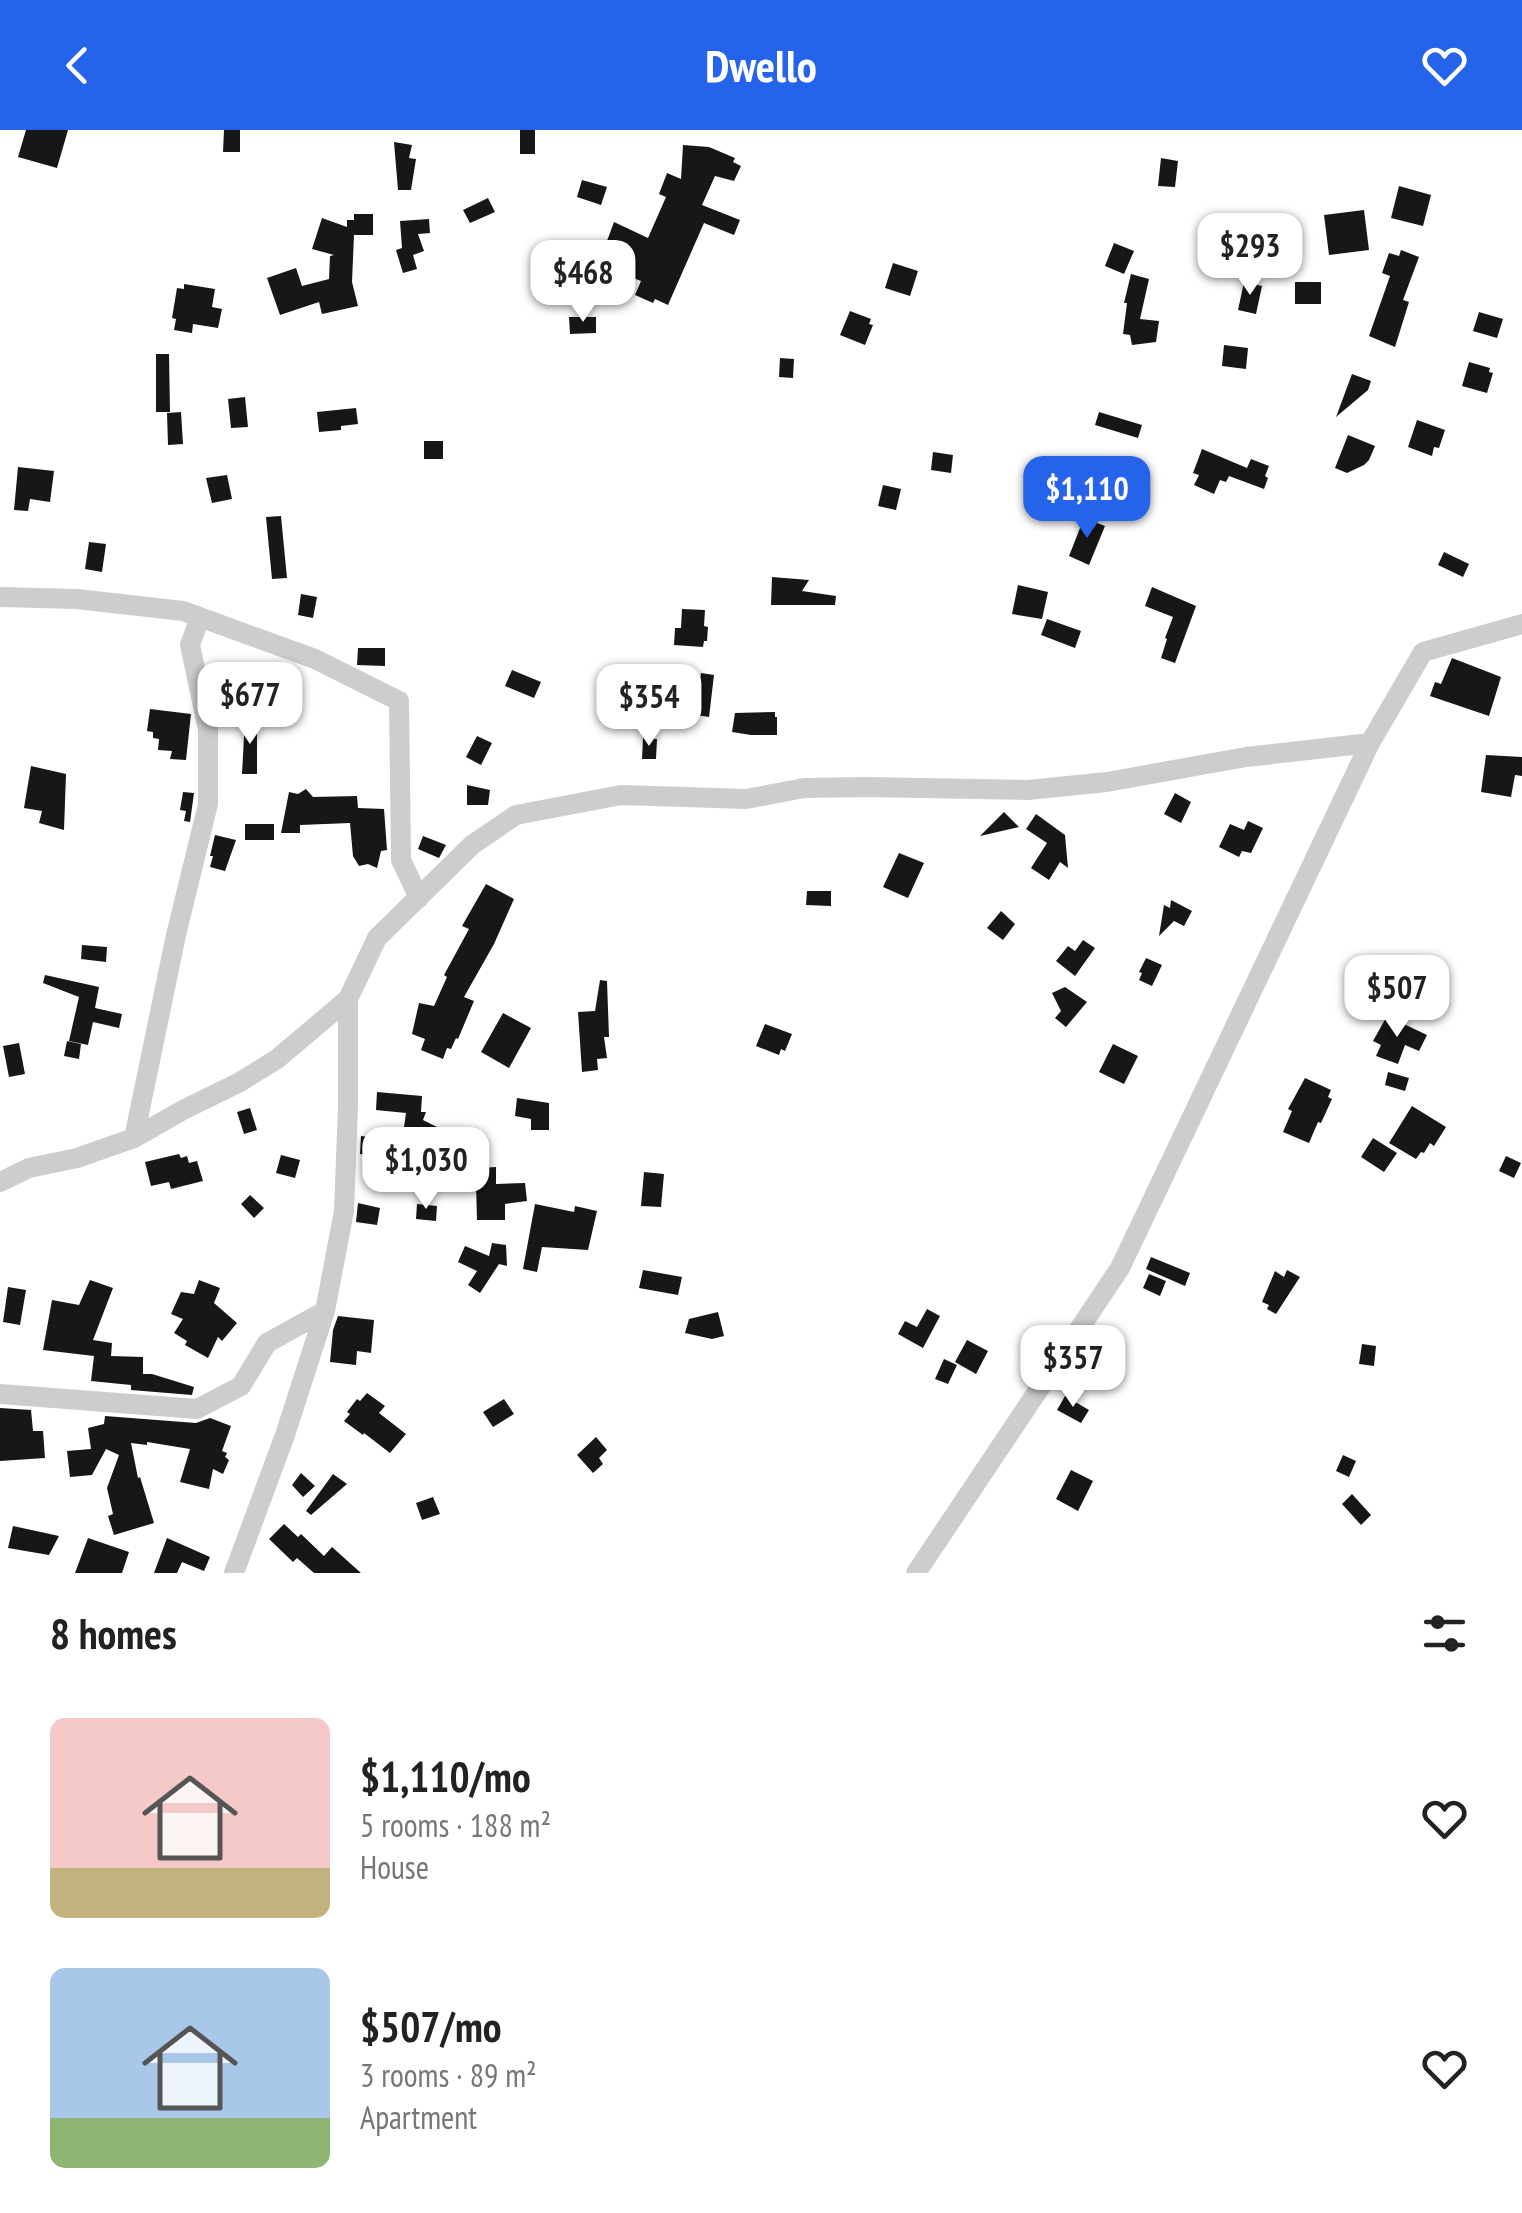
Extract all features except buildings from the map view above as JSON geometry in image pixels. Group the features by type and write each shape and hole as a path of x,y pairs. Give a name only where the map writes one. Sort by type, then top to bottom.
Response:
{"street":[{"path":"0,596 77,598 183,610 314,659 399,701 402,860 419,898"},
{"path":"134,1138 208,804 208,730 190,645 200,616"},
{"path":"916,1573 1120,1268 1370,743 1424,652 1522,624"},
{"path":"234,1573 325,1311 344,1211 348,999 376,938 472,844 516,815 621,796 746,799 804,788 866,786 1028,790 1108,782 1246,757 1370,743"},
{"path":"0,1182 29,1168 77,1158 134,1138 277,1058 348,999"},
{"path":"0,1394 197,1408 240,1386 267,1343 325,1311"}]}
